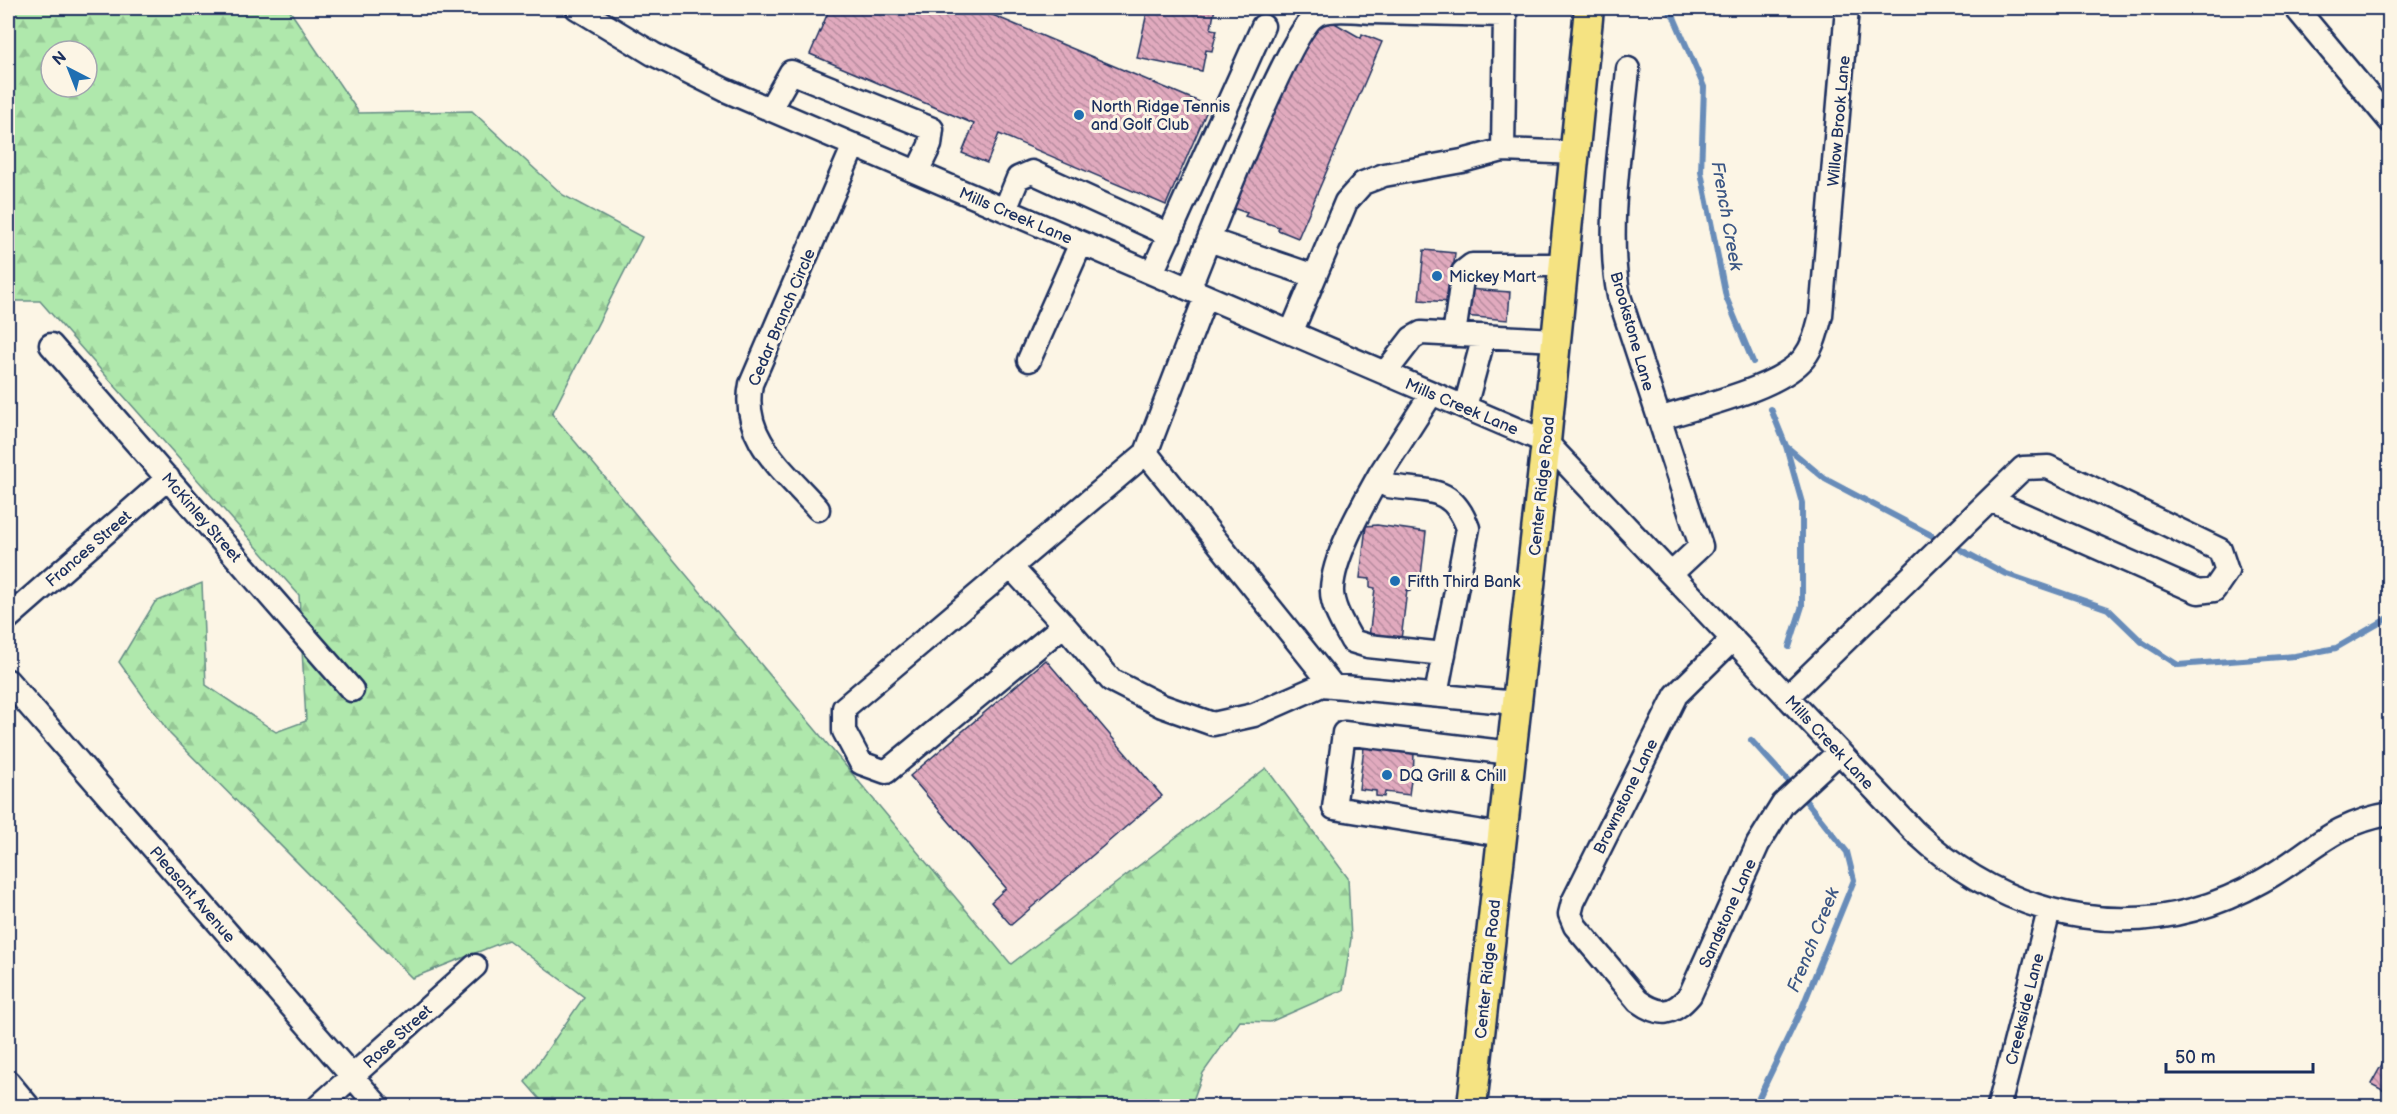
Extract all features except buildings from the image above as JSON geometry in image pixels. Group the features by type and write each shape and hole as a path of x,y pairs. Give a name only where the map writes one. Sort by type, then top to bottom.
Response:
{"main road":[{"name":"Center Ridge Road","path":"1472,1107 1557,340 1589,8"}],"street":[{"name":"Mills Creek Lane","path":"578,8 653,54 770,109 1546,442 1915,832 1952,865 1994,890 2049,910 2098,919 2123,920 2196,909 2220,902 2264,880 2318,841 2346,826 2390,814"},
{"name":"Willow Brook Lane","path":"1659,419 1765,385 1786,374 1803,358 1815,338 1821,315 1846,8"},
{"path":"2296,8 2390,121"},
{"path":"1064,625 886,771 861,763 844,731 844,708 1146,453 1198,293 1209,240 1264,108 1298,36 1315,15 1324,12 1504,15 1503,150"},
{"path":"1152,273 1263,26"},
{"name":"Brookstone Lane","path":"1629,69 1613,239 1613,268 1619,296 1701,546 1671,574"},
{"path":"770,109 791,72 911,119 932,129 930,145 917,172"},
{"name":"Cedar Branch Circle","path":"818,509 755,433 749,417 748,400 751,384 854,145"},
{"path":"1291,333 1346,202 1363,183 1384,175 1462,161 1503,150 1575,153"},
{"path":"1005,210 1018,178 1032,172 1170,235"},
{"path":"1209,240 1314,276"},
{"path":"1029,360 1081,243"},
{"path":"1454,335 1463,272 1472,265 1564,265"},
{"path":"1385,373 1412,338 1421,333 1557,340"},
{"path":"1465,407 1484,336"},
{"name":"McKinley Street","path":"51,345 352,690"},
{"path":"1432,393 1358,513 1338,562 1331,590 1339,618 1352,641 1368,646 1444,654"},
{"path":"1146,453 1333,686"},
{"path":"1787,697 1990,500 2023,468 2048,467 2220,550 2227,571 2214,590 2198,592 1990,500"},
{"path":"1380,474 1388,486 1448,495 1462,511 1468,528 1436,695"},
{"name":"Frances Street","path":"8,618 168,478"},
{"path":"1011,567 1111,680 1162,706 1213,724 1254,715 1322,685 1517,703"},
{"name":"Brownstone Lane","path":"1607,963 1575,926 1570,914 1573,902 1676,695 1733,639"},
{"name":"Pleasant Avenue","path":"8,681 378,1107"},
{"path":"1502,835 1334,808 1344,733 1511,753"},
{"name":"Sandstone Lane","path":"1607,963 1638,1001 1652,1010 1666,1012 1680,1006 1690,995 1758,844 1783,804 1839,752"},
{"name":"Creekside Lane","path":"1999,1107 2049,910"},
{"name":"Rose Street","path":"319,1107 475,966"},
{"path":"8,1082 28,1107"}],"green space":[{"path":"8,8 288,8 359,113 472,111 563,195 642,237 552,414 1011,964 1266,768 1348,878 1351,939 1343,990 1270,1022 1240,1021 1203,1073 1191,1106 546,1106 525,1082 584,997 508,940 412,978 170,734 119,662 155,602 202,583 206,685 276,732 306,721 299,595 40,301 8,301"}],"waterway":[{"name":"French Creek","path":"1665,8 1673,15 1704,87 1701,172 1726,297 1753,362"},
{"name":"French Creek","path":"1771,409 1786,446 1802,503 1802,606 1789,647"},
{"path":"1787,447 1825,479 1931,535"},
{"path":"1961,550 2004,573 2108,609 2142,642 2178,665 2295,656 2336,648 2390,617"},
{"name":"French Creek","path":"1751,740 1794,787"},
{"name":"French Creek","path":"1755,1106 1802,1008 1854,880 1847,852 1801,795"}],"place":[{"name":"North Ridge Tennis and Golf Club","path":"1079,115"},
{"name":"Mickey Mart","path":"1437,276"},
{"name":"Fifth Third Bank","path":"1395,581"},
{"name":"DQ Grill & Chill","path":"1387,775"}]}
